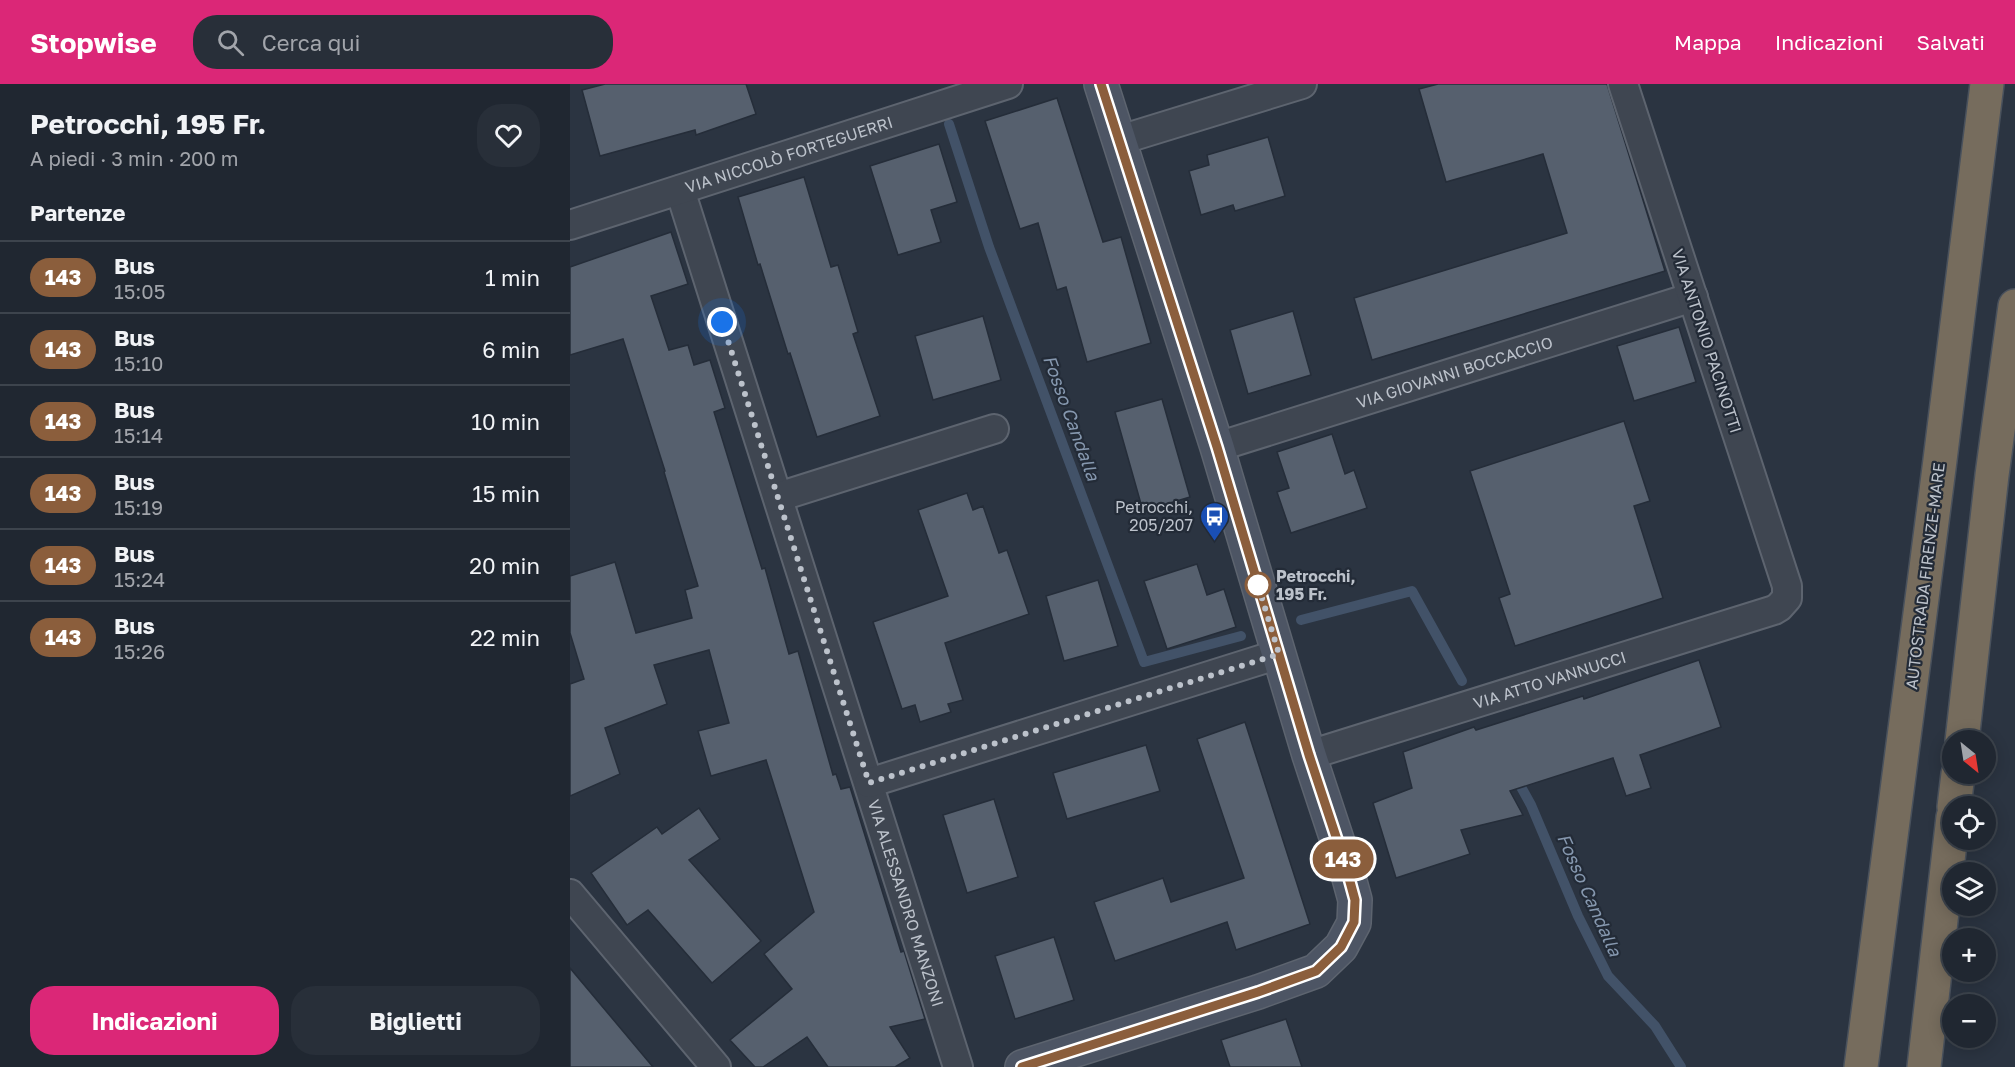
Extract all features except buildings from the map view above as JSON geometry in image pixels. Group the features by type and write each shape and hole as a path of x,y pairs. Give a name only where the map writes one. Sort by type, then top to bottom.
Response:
{"highway":[{"name":"AUTOSTRADA FIRENZE-MARE","path":"1861,1067 1940,468 1987,84"},
{"path":"1963,730 1992,475 2015,306"},
{"path":"1924,1067 1949,850"}],"main road":[{"path":"1022,1067 1258,992 1316,971 1341,947 1354,922 1355,900 1217,447 1101,84"}],"street":[{"name":"VIA NICCOLÒ FORTEGUERRI","path":"570,225 979,88 1008,84"},
{"path":"1120,140 1302,84"},
{"name":"VIA ANTONIO PACINOTTI","path":"1623,84 1787,586 1787,598"},
{"name":"VIA ALESSANDRO MANZONI","path":"680,190 958,1067"},
{"name":"VIA GIOVANNI BOCCACCIO","path":"1217,447 1693,297"},
{"path":"778,497 994,429"},
{"name":"VIA ATTO VANNUCCI","path":"1309,755 1774,610 1787,598"},
{"path":"869,783 1279,654"},
{"path":"570,894 716,1067"}],"waterway":[{"name":"Fosso Candalla","path":"949,124 989,247 1144,662 1241,636"},
{"name":"Fosso Candalla","path":"1301,620 1412,591 1462,681"},
{"name":"Fosso Candalla","path":"1515,776 1531,805 1578,916 1608,976 1655,1026 1681,1067"}],"bus line":[{"name":"143","path":"1022,1067 1258,992 1316,971 1341,947 1354,922 1355,900 1346,867 1309,755 1217,447 1101,84"}],"place":[{"name":"Petrocchi, 205/207","path":"1214,542"},
{"name":"Petrocchi, 195 Fr.","path":"1258,585"}],"route":[{"path":"722,322 869,783 1279,654 1258,585"}]}
